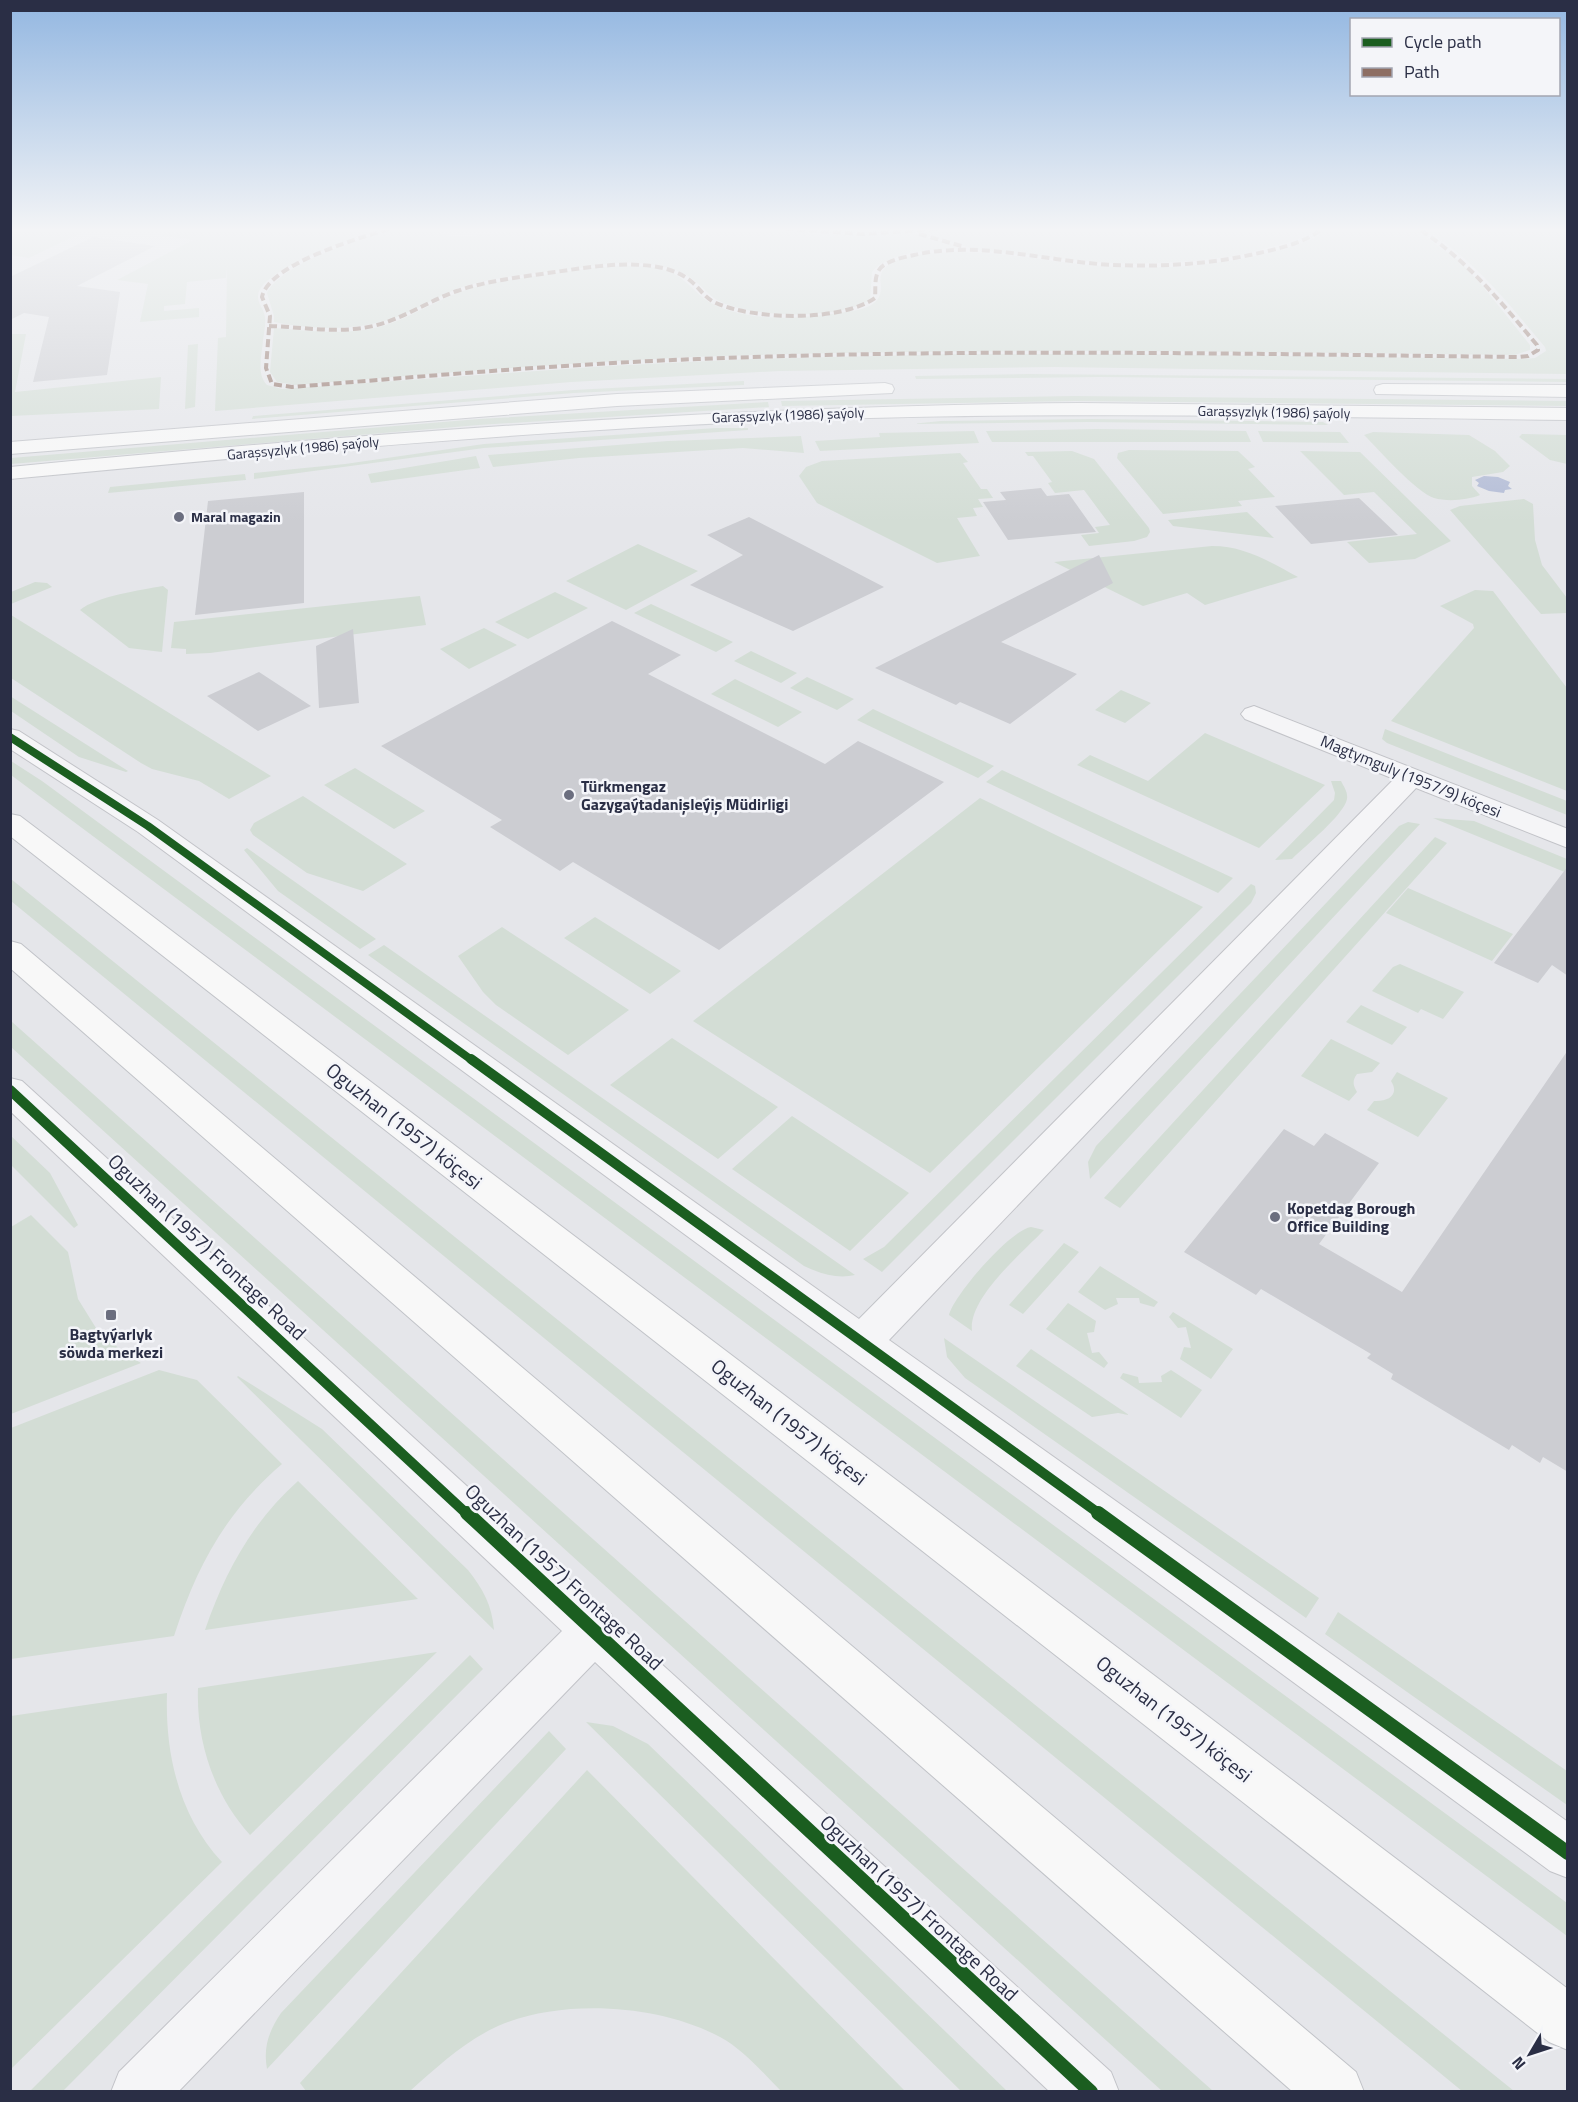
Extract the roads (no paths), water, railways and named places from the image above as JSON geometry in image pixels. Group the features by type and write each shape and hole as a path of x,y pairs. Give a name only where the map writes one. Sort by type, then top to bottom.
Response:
{"main road":[{"name":"Garaşsyzlyk (1986) şaýoly","path":"10,448 617,400 902,388"},
{"name":"Garaşsyzlyk (1986) şaýoly","path":"1360,389 1568,391"},
{"name":"Garaşsyzlyk (1986) şaýoly","path":"10,473 475,433 788,415 999,409 1568,414"},
{"path":"10,438 208,431"},
{"path":"10,482 77,467"},
{"name":"Oguzhan (1957) köçesi","path":"10,822 1568,2023"},
{"path":"10,951 1336,2091"}],"street":[{"name":"Magtymguly (1957/9) köçesi","path":"1254,714 1568,839"},
{"path":"10,736 148,826 1568,1853"},
{"path":"861,1343 1413,776"},
{"name":"Oguzhan (1957) Frontage Road","path":"10,1090 1091,2091"},
{"path":"139,2091 595,1630"}],"water":[{"path":"1484,476 1498,477 1510,482 1508,486 1512,489 1505,490 1504,493 1489,491 1477,486 1479,483 1475,480"}],"place":[{"name":"Maral magazin","path":"179,517"},
{"name":"Türkmengaz Gazygaýtadanişleýiş Müdirligi","path":"569,795"},
{"name":"Kopetdag Borough Office Building","path":"1275,1217"},
{"name":"Bagtyýarlyk söwda merkezi","path":"111,1315"}]}
